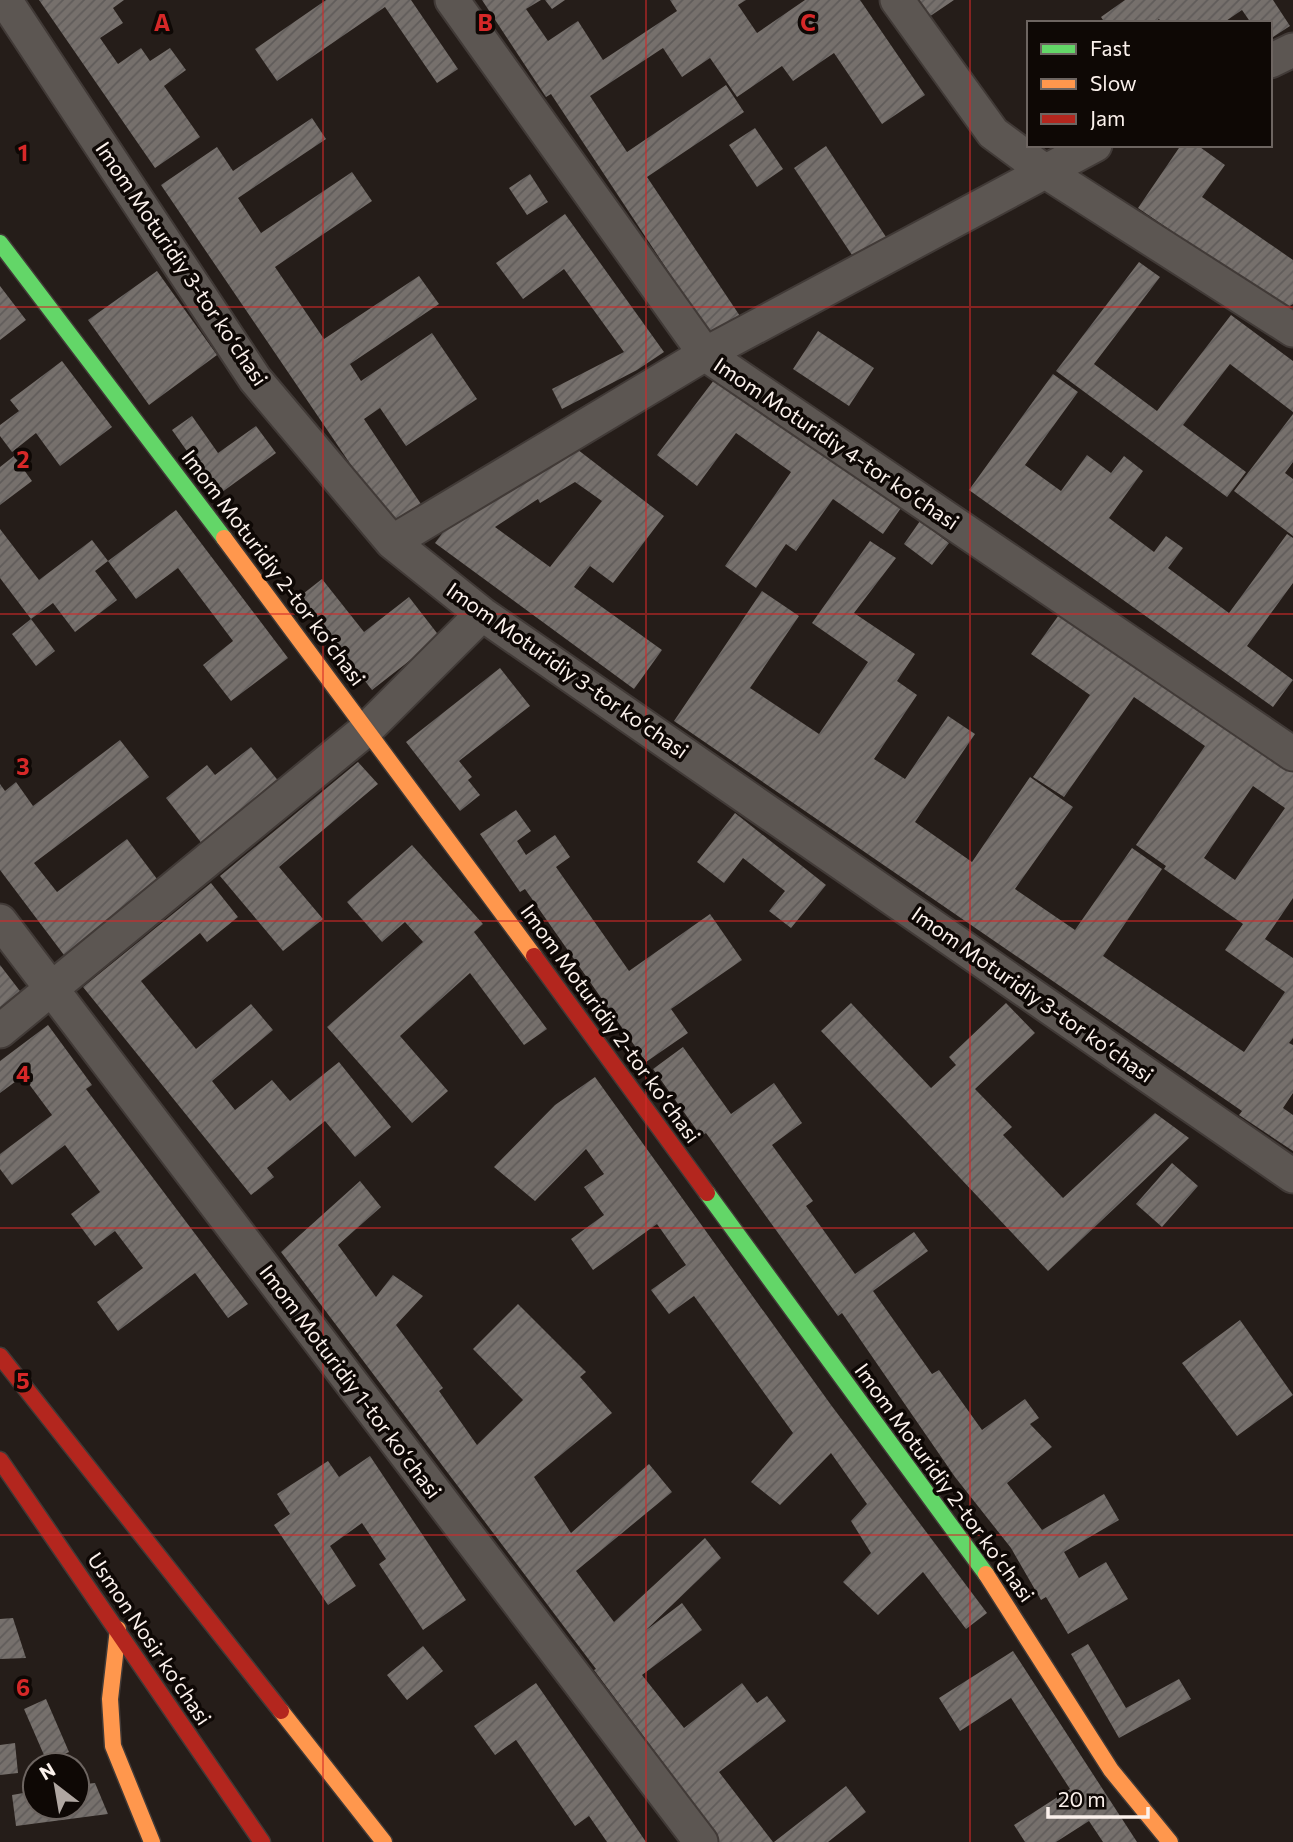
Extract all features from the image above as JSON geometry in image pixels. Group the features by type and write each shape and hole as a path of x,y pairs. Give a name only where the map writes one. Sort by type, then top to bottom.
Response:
{"street":[{"name":"Imom Moturidiy 3-tor koʻchasi","path":"5,0 255,379 392,542 482,614 1293,1176"},
{"name":"Imom Moturidiy 4-tor koʻchasi","path":"452,0 705,354 1293,754"},
{"path":"897,0 993,133 1043,170 1291,325"},
{"path":"1272,60 1293,50"},
{"path":"392,542 705,354 1043,170 1091,147"},
{"name":"Imom Moturidiy 2-tor koʻchasi","path":"0,243 368,728 1007,1604 1111,1770 1170,1842"},
{"path":"0,1031 368,728 482,614"},
{"name":"Imom Moturidiy 1-tor koʻchasi","path":"0,921 701,1842"},
{"path":"0,1356 384,1842"},
{"name":"Usmon Nosir ko‘chasi","path":"0,1461 262,1842"},
{"path":"118,1629 110,1699 113,1745 152,1842"}],"building":[{"path":"39,0 124,0 113,8 123,23 100,38 118,64 141,48 150,61 170,48 186,70 164,86 200,137 155,168"},
{"path":"326,0 411,0 458,69 437,83 385,7 277,81 255,49"},
{"path":"482,0 541,0 526,9 548,41 578,21 603,60 677,11 670,0 746,0 738,5 757,33 805,0 860,0 925,95 882,124 834,53 793,81 782,66 737,97 710,58 682,77 663,48 590,96 627,152 726,85 744,112 647,177 744,322 715,342 551,94 546,97"},
{"path":"545,0 565,0 552,9"},
{"path":"909,0 954,0 923,21"},
{"path":"1125,0 1273,0 1290,26 1272,38 1272,21 1250,21 1242,10 1226,21 1104,21 1101,17"},
{"path":"312,118 326,139 238,198 261,233 352,172 372,201 275,267 324,339 419,276 439,304 350,364 361,381 432,333 477,399 406,446 380,408 364,419 421,504 391,524 161,185 217,147 233,171"},
{"path":"755,128 783,169 757,187 729,145"},
{"path":"826,146 892,246 860,267 794,168"},
{"path":"1180,147 1200,147 1225,165 1202,197 1293,260 1293,304 1285,309 1138,208"},
{"path":"530,174 548,202 527,215 509,188"},
{"path":"565,214 664,352 637,370 562,409 552,389 624,352 564,269 523,299 496,263"},
{"path":"1139,262 1160,277 1094,364 1157,411 1231,315 1293,361 1293,412 1230,364 1183,425 1246,472 1227,497 1056,371"},
{"path":"157,271 217,355 149,405 88,320"},
{"path":"0,286 26,320 0,340"},
{"path":"818,331 874,368 849,406 793,369"},
{"path":"62,361 112,427 60,466 36,433 12,452 0,436 0,425 19,411 10,400"},
{"path":"1053,374 1078,392 1025,465 1061,491 1087,455 1111,473 1124,456 1143,471 1109,518 1154,552 1166,536 1183,548 1168,568 1229,613 1287,534 1293,538 1293,583 1247,646 1293,680 1273,707 969,490"},
{"path":"714,380 901,508 883,534 833,499 796,551 786,544 756,588 725,566 791,472 736,433 697,486 657,455"},
{"path":"1293,414 1293,462 1285,473 1293,479 1293,536 1234,491"},
{"path":"192,416 218,453 256,426 276,453 218,495 172,430"},
{"path":"569,443 664,516 613,583 590,566 574,587 662,650 634,689 435,543 453,519","holes":["575,482 602,501 550,567 495,527 538,499 540,503"]},
{"path":"14,456 32,481 0,505 0,467"},
{"path":"176,510 288,658 231,701 203,665 233,641 178,568 136,599 108,561"},
{"path":"920,521 949,543 932,565 904,544"},
{"path":"0,529 39,580 92,540 108,561 95,571 117,600 75,632 53,603 31,619 0,578"},
{"path":"870,541 896,558 854,613 915,654 897,681 917,695 874,759 905,779 948,716 975,734 915,822 972,862 1030,777 1073,807 1015,889 1075,930 1132,848 1162,869 1103,956 1244,1052 1285,992 1225,950 1243,924 1164,869 1166,866 1136,845 1205,746 1134,697 1064,797 1033,777 1090,695 1031,654 1061,612 1293,772 1293,898 1265,939 1293,958 1293,1038 1289,1043 1293,1045 1293,1093 1283,1108 1293,1115 1293,1151 1239,1115 1242,1111 674,721 762,591 799,616 750,688 819,734 868,662 812,623","holes":["1253,786 1285,808 1235,880 1204,858"]},
{"path":"322,579 364,632 409,597 440,637 372,690 299,597"},
{"path":"31,619 55,651 36,666 12,634"},
{"path":"500,668 530,706 459,761 472,777 468,780 480,795 460,811 406,742"},
{"path":"120,740 149,777 34,863 57,892 127,839 163,887 67,959 0,870 0,784 5,791 16,782 33,806"},
{"path":"251,747 280,783 203,845 166,798 207,765 215,775"},
{"path":"358,762 378,784 279,867 323,919 283,951 220,876"},
{"path":"516,810 531,831 517,841 526,855 555,835 570,857 556,867 629,971 710,914 742,960 671,1009 688,1033 646,1062 525,889 520,892 480,834"},
{"path":"735,813 826,885 791,928 769,911 785,891 743,858 724,883 697,862"},
{"path":"412,845 483,924 474,932 547,1029 524,1045 470,973 400,1036 448,1091 412,1123 327,1027 423,942 405,922 382,942 347,902"},
{"path":"211,883 238,917 207,942 200,933 141,981 196,1049 251,1004 273,1030 212,1081 235,1110 272,1080 290,1101 339,1062 391,1127 355,1157 325,1121 267,1168 274,1177 251,1195 83,987"},
{"path":"0,965 23,995 0,1013"},
{"path":"851,1003 931,1088 956,1065 949,1057 1006,1003 1035,1033 975,1089 1012,1127 1003,1135 1063,1198 1155,1113 1189,1138 1048,1271 821,1031"},
{"path":"48,1025 92,1085 86,1089 248,1304 228,1318 195,1273 118,1331 97,1302 143,1268 115,1231 95,1246 71,1214 100,1192 65,1145 12,1185 0,1169 0,1154 52,1115 23,1076 0,1093 0,1061"},
{"path":"683,1047 731,1114 774,1083 802,1123 772,1145 813,1201 806,1206 855,1274 914,1232 928,1251 873,1291 932,1374 939,1370 982,1430 1025,1399 1039,1418 1030,1424 1052,1447 1007,1483 1042,1530 1104,1494 1119,1520 1064,1552 1079,1578 1106,1562 1128,1599 1068,1634 1046,1597 1041,1600 1011,1548 955,1477 842,1313 838,1316 706,1133 701,1136 653,1069"},
{"path":"595,1077 831,1405 987,1613 966,1629 923,1572 878,1615 843,1582 871,1553 851,1521 867,1504 831,1453 780,1505 751,1482 793,1433 694,1296 669,1314 651,1290 686,1265 657,1224 593,1270 571,1239 604,1215 584,1187 604,1174 586,1149 535,1201 494,1167 555,1105"},
{"path":"1172,1163 1198,1186 1162,1227 1136,1204"},
{"path":"360,1181 381,1207 338,1245 376,1297 393,1275 423,1296 396,1325 443,1388 439,1391 477,1445 523,1400 473,1349 518,1304 586,1372 580,1377 612,1413 534,1477 571,1533 649,1464 672,1492 576,1571 614,1622 705,1538 721,1558 645,1631 682,1603 702,1630 642,1675 684,1728 742,1683 757,1703 767,1696 786,1721 719,1772 773,1842 717,1842 712,1835 715,1832 594,1670 596,1669 281,1252"},
{"path":"1240,1320 1293,1395 1237,1436 1182,1363"},
{"path":"370,1456 466,1600 423,1630 379,1564 386,1559 362,1523 330,1546 356,1586 328,1605 274,1525 290,1514 277,1494 328,1461 339,1477"},
{"path":"13,1618 26,1658 0,1659 0,1619"},
{"path":"1088,1644 1126,1708 1179,1679 1191,1699 1119,1738 1071,1654"},
{"path":"423,1646 443,1671 407,1700 387,1675"},
{"path":"1013,1651 1137,1842 1103,1842 1089,1821 1056,1842 1025,1842 1014,1825 1070,1789 1011,1698 960,1731 939,1698"},
{"path":"536,1683 646,1842 607,1842 589,1816 575,1826 516,1740 495,1755 474,1726"},
{"path":"46,1699 69,1751 42,1751 24,1709"},
{"path":"15,1743 18,1773 0,1775 0,1745"},
{"path":"91,1783 95,1783 108,1814 91,1816"},
{"path":"846,1786 866,1812 828,1842 774,1842"},
{"path":"21,1793 21,1821 54,1821 16,1826 12,1795"}],"traffic: fast":[{"path":"0,243 224,538"},
{"path":"707,1193 986,1574"}],"traffic: slow":[{"path":"224,538 534,956"},
{"path":"986,1574 1111,1770 1170,1842"},
{"path":"118,1629 110,1699 113,1746 152,1842"},
{"path":"281,1711 384,1842"}],"traffic: jam":[{"path":"534,956 707,1193"},
{"path":"0,1356 281,1711"},
{"path":"0,1460 262,1842"}]}
